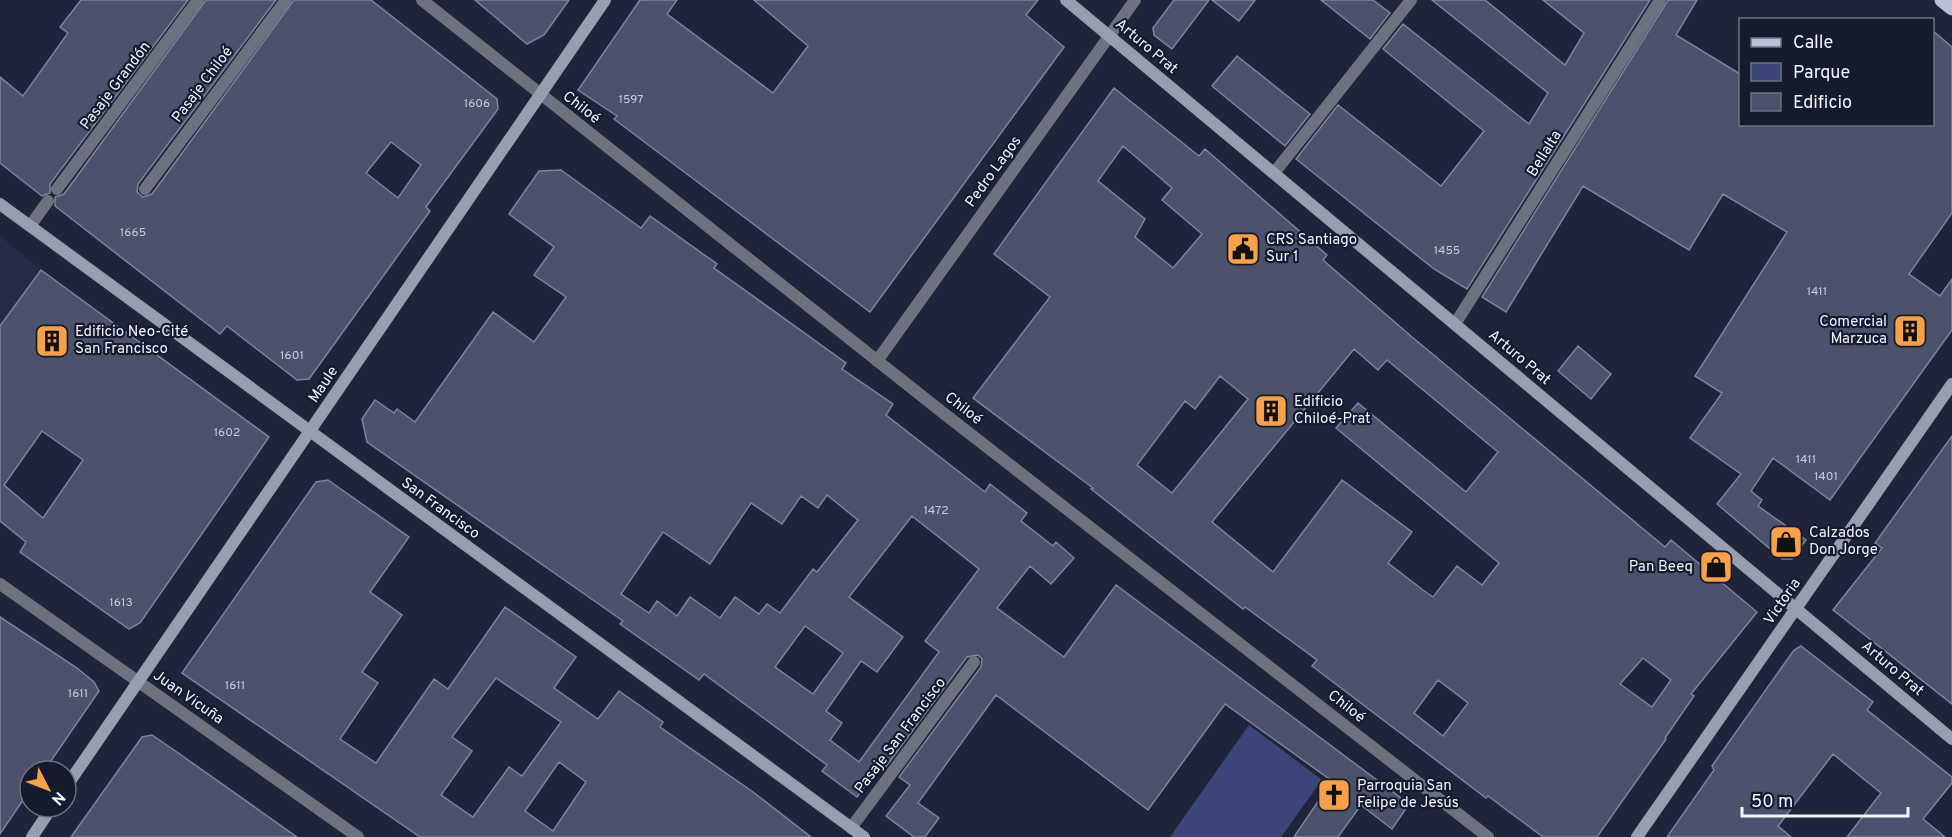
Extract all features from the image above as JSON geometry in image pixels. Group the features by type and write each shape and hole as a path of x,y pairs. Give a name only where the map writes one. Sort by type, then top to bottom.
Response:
{"main road":[{"path":"1942,0 1952,8"}],"street":[{"name":"Pasaje Grandón","path":"57,189 198,0"},
{"name":"Pasaje Chiloé","path":"145,189 286,0"},
{"name":"Chiloé","path":"422,0 877,361 1488,837"},
{"name":"Maule","path":"78,770 605,0"},
{"name":"Arturo Prat","path":"1066,0 1952,739"},
{"name":"Pedro Lagos","path":"877,361 1135,0"},
{"path":"1274,173 1411,0"},
{"name":"Bellalta","path":"1455,324 1660,0"},
{"path":"30,226 48,201"},
{"name":"San Francisco","path":"0,204 864,837"},
{"name":"Victoria","path":"1637,837 1952,384"},
{"name":"Juan Vicuña","path":"0,584 358,837"},
{"name":"Pasaje San Francisco","path":"851,828 974,662"},
{"path":"32,837 44,819"}],"shaded area":[{"path":"0,236 41,270 0,326"}],"green space":[{"path":"1249,725 1322,780 1281,837 1170,837"}],"building":[{"path":"81,0 188,0 50,184 50,193 42,196 0,163 0,77 23,96 68,33 60,27"},
{"path":"206,0 276,0 138,184 137,192 143,197 152,194 294,0 371,0 497,99 498,109 426,207 430,211 309,379 297,380 227,326 220,334 55,206 55,197 64,194","holes":["391,142 421,165 398,198 366,173"]},
{"path":"475,0 569,0 544,35 527,44"},
{"path":"640,0 677,0 667,14 773,93 808,46 754,0 1038,0 1026,15 1064,47 870,312 614,119 617,116 578,90"},
{"path":"1174,0 1209,0 1172,49 1154,35 1153,28"},
{"path":"1212,0 1255,0 1239,21"},
{"path":"1321,0 1373,0 1390,13 1370,39"},
{"path":"1432,0 1485,0 1565,65 1584,33 1543,0 1650,0 1467,289 1434,269 1296,159 1338,105 1441,186 1484,131 1383,49 1403,24 1529,124 1548,93"},
{"path":"1668,0 1697,0 1676,35 1739,73 1739,126 1934,126 1934,32 1952,47 1952,213 1909,274 1940,296 1952,279 1952,330 1830,500 1773,458 1751,491 1762,500 1758,506 1806,540 1792,559 1782,559 1717,504 1741,474 1690,438 1722,393 1695,376 1787,232 1723,194 1689,250 1583,186 1506,312 1482,297"},
{"path":"1237,56 1310,114 1285,146 1212,86"},
{"path":"1114,88 1199,156 1205,149 1327,255 1323,260 1412,337 1665,547 1671,540 1757,612 1691,694 1694,696 1666,739 1597,837 1543,837 1488,796 1486,798 1312,666 1317,660 1245,607 1243,609 1091,489 1093,488 973,398 1050,297 994,254","holes":["1123,146 1172,188 1162,200 1202,234 1173,268 1135,237 1145,219 1098,181","1354,349 1378,370 1387,360 1498,452 1466,492 1358,403 1336,428 1499,563 1482,585 1457,566 1433,597 1388,563 1412,532 1342,480 1273,572 1212,522","1220,376 1248,399 1172,493 1137,465 1185,401 1195,409","1643,658 1671,680 1652,707 1620,684","1438,680 1468,703 1443,736 1414,713"]},
{"path":"561,170 641,228 650,216 717,264 714,268 846,363 842,369 893,404 886,415 985,492 990,484 1027,513 1021,521 1053,546 1056,542 1074,558 1051,584 1030,566 997,608 1064,657 1116,585 1409,804 1392,829 1361,805 1338,837 1294,837 1332,781 1225,704 1148,810 996,695 918,803 939,818 925,837 914,837 886,816 910,785 899,777 981,667 982,659 978,655 967,657 885,768 880,764 857,797 822,771 827,765 704,674 699,680 620,624 623,621 367,442 362,419 375,400 394,413 397,409 415,422 493,312 534,342 566,297 534,275 554,247 509,214 539,171","holes":["827,495 858,520 817,572 813,569 780,613 767,604 759,614 735,597 720,618 690,597 677,616 657,601 649,613 621,594 663,532 710,564 751,503 782,524 801,496 818,508","912,516 979,569 925,641 939,652 859,762 830,740 842,723 826,711 861,661 877,672 903,637 849,597","805,626 843,653 813,694 775,667"]},
{"path":"41,270 269,437 140,623 129,629 20,552 26,542 0,521 0,326","holes":["42,431 83,460 43,518 4,485"]},
{"path":"1578,346 1611,374 1591,399 1558,371"},
{"path":"1952,436 1952,704 1833,610 1882,548 1875,543"},
{"path":"328,480 409,537 370,592 402,615 362,672 378,683 340,739 376,763 434,679 448,689 505,607 576,657 554,688 598,719 619,691 663,722 660,727 753,792 811,837 420,837 182,673 316,482","holes":["496,678 561,722 522,776 509,767 473,817 441,795 472,751 452,737","559,762 586,782 553,831 525,811"]},
{"path":"0,617 77,668 94,682 99,691 52,759 18,759 18,808 0,834"},
{"path":"1801,646 1873,702 1867,710 1952,777 1952,783 1923,819 1945,837 1847,837 1881,793 1833,754 1778,826 1791,837 1667,837 1714,770 1712,766 1794,650"},
{"path":"152,735 297,837 71,837 142,737"}],"place":[{"name":"CRS Santiago Sur 1","path":"1243,249"},
{"name":"Comercial Marzuca","path":"1910,331"},
{"name":"Edificio Neo-Cité San Francisco","path":"52,341"},
{"name":"Edificio Chiloé-Prat","path":"1271,411"},
{"name":"Calzados Don Jorge","path":"1786,542"},
{"name":"Pan Beeq","path":"1716,567"},
{"name":"Parroquia San Felipe de Jesús","path":"1334,795"}]}
